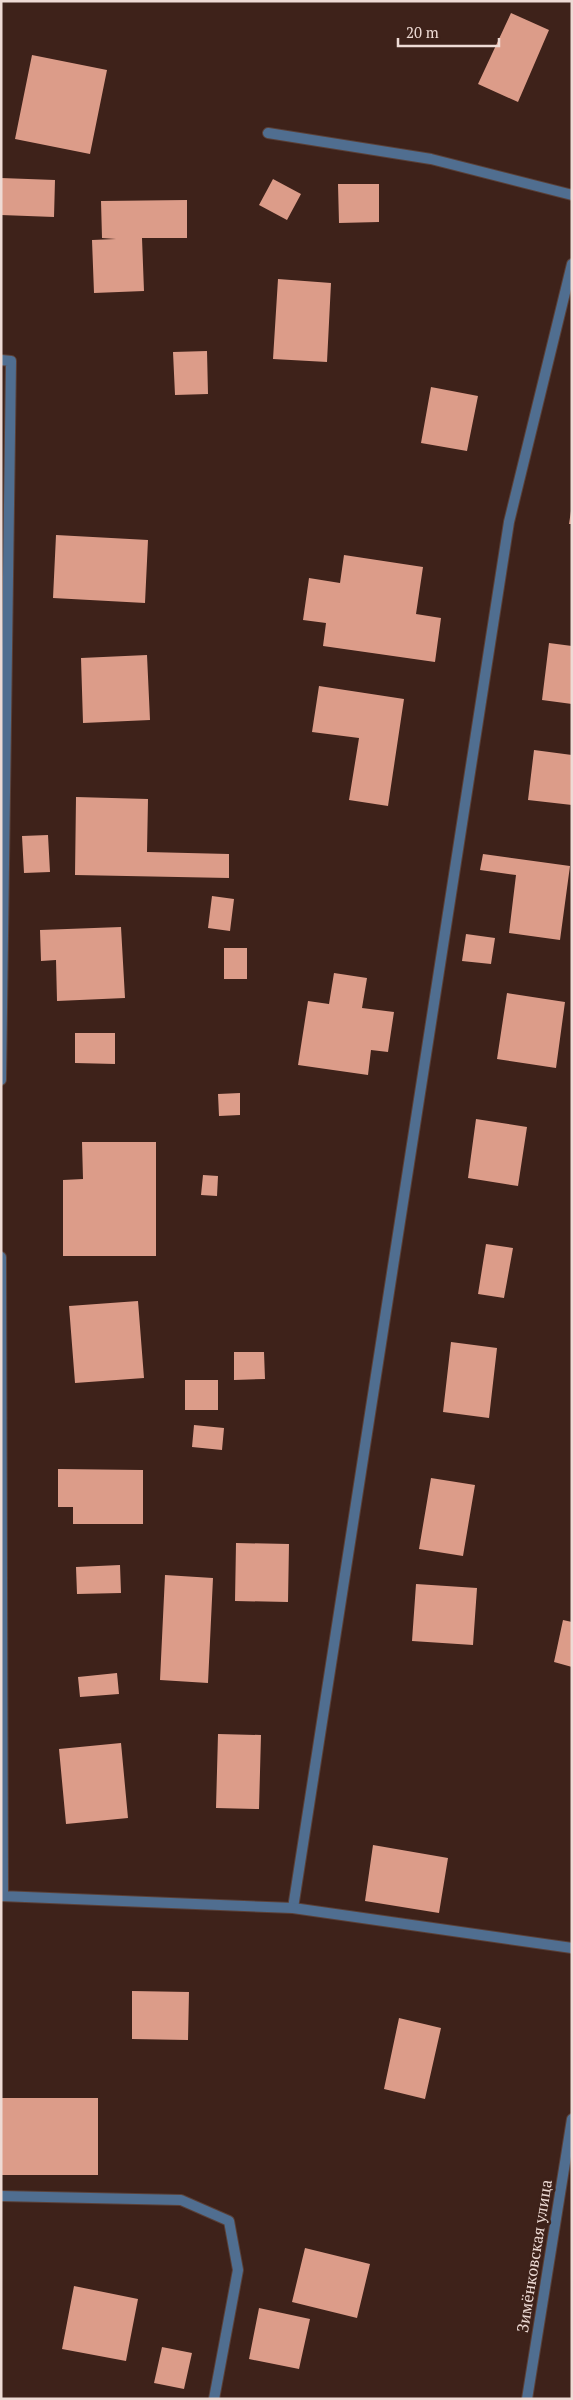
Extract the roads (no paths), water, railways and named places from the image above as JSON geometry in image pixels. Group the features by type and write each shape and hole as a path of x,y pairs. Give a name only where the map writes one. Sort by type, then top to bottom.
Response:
{"street":[{"path":"268,133 431,159 572,195"},
{"path":"293,1908 509,522 572,264"},
{"path":"1,360 11,361 1,1080"},
{"path":"1,1257 2,1896 293,1908 572,1948"},
{"name":"Зимёнковская улица","path":"527,2399 572,2119"},
{"path":"1,2196 180,2200 229,2221 238,2270 214,2399"}]}
